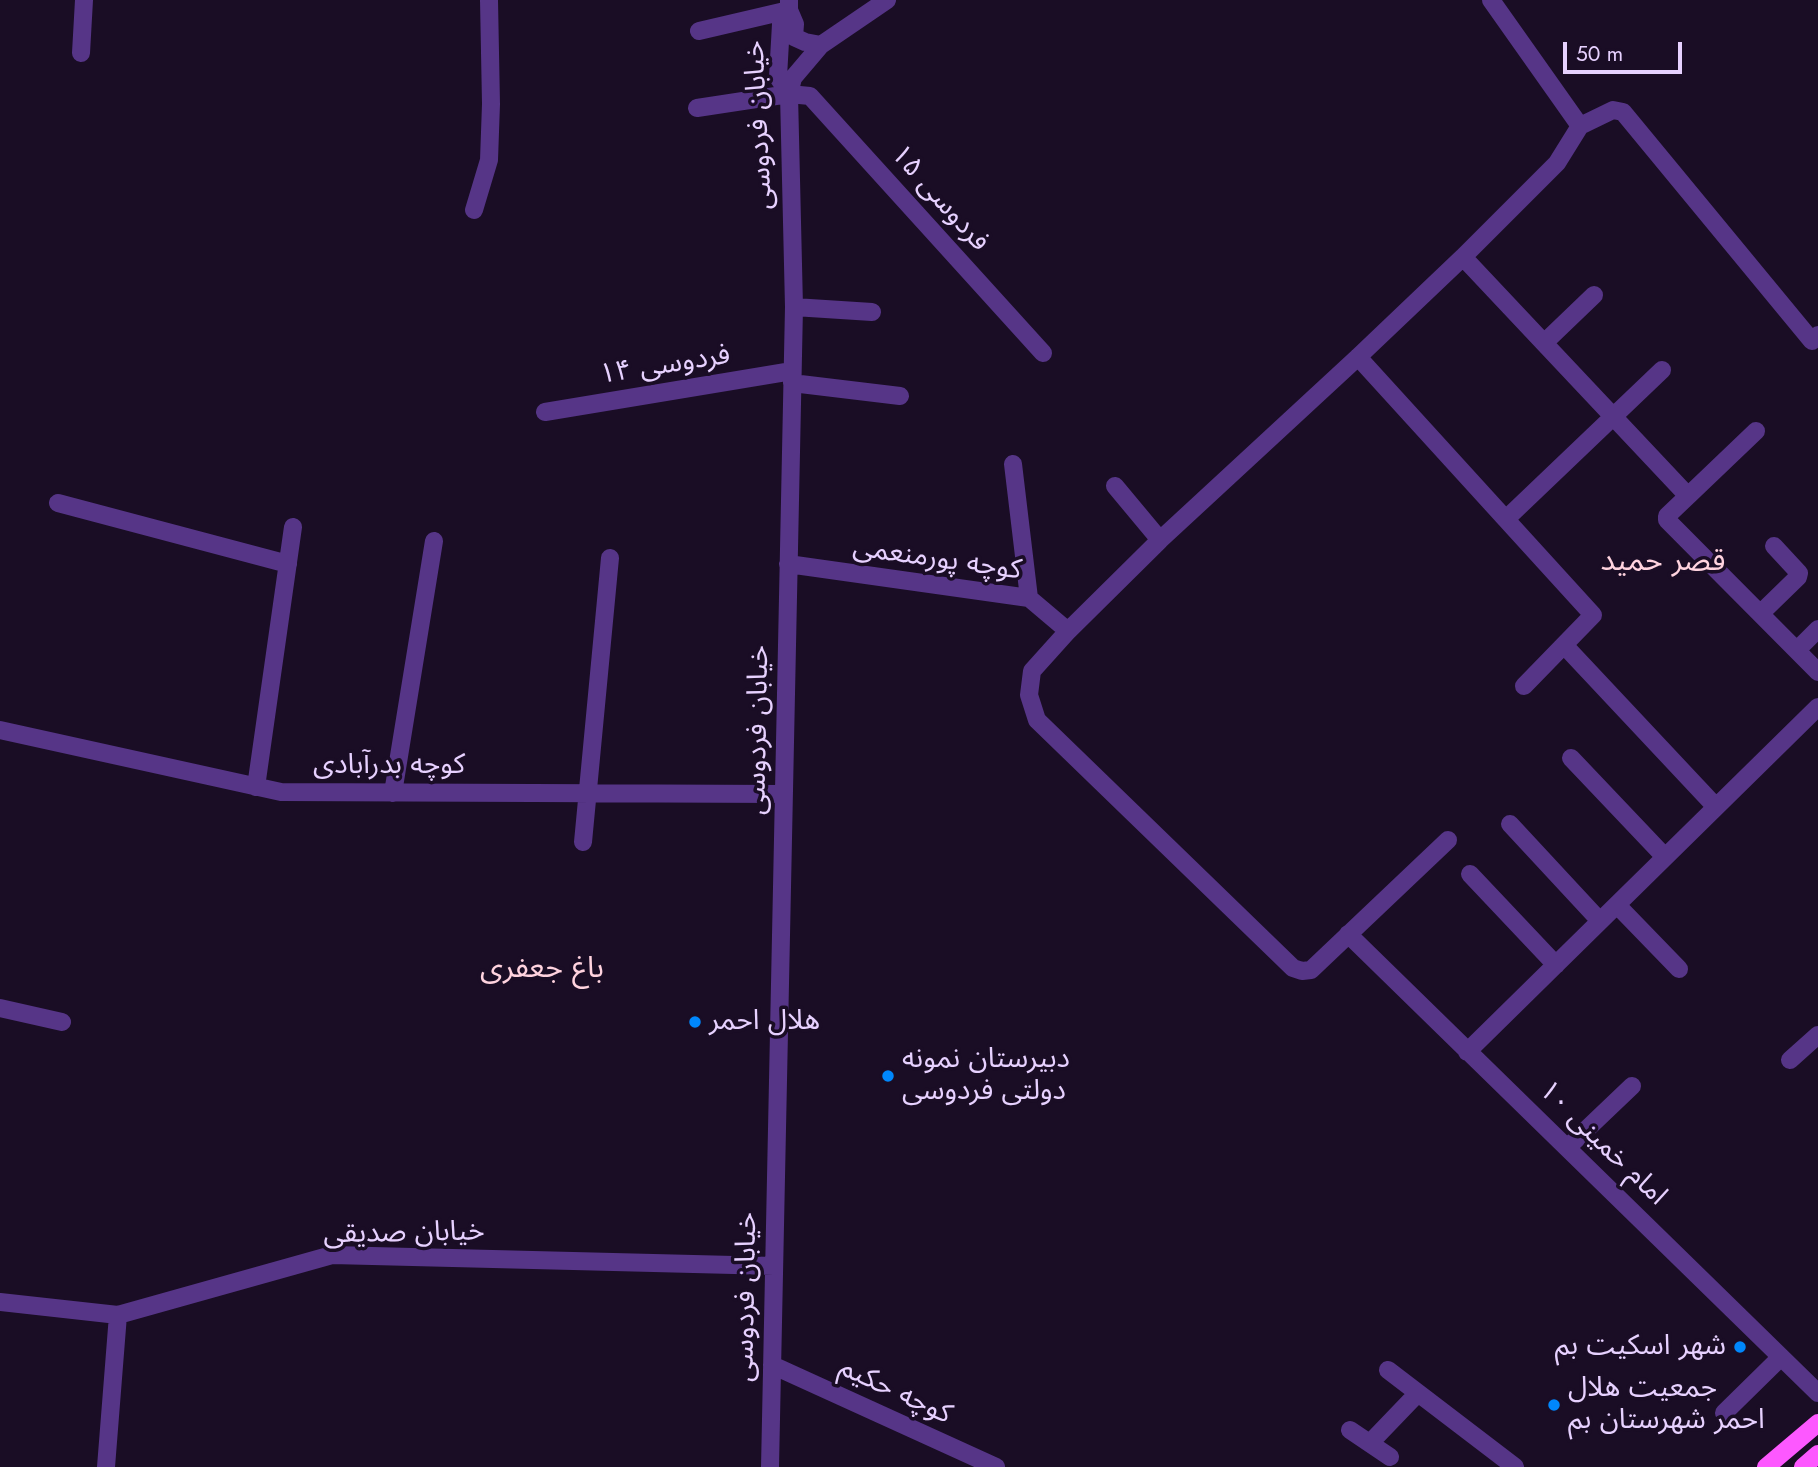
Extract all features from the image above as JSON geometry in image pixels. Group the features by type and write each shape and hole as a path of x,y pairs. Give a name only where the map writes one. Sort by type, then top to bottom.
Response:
{"main road":[{"path":"1766,1467 1818,1423"},
{"path":"1803,1467 1818,1454"}],"street":[{"path":"81,52 84,0"},
{"path":"474,210 489,160 489,0"},
{"path":"697,108 789,94 793,78 821,45 887,0"},
{"path":"1491,0 1580,126"},
{"path":"699,31 789,5 795,24 794,37 805,43 821,45"},
{"name":"خیابان فردوسی","path":"770,1467 793,307 789,94 778,77 781,24 789,5"},
{"name":"فردوسی ۱۵","path":"789,94 810,96 1042,353"},
{"path":"1448,840 1311,970 1293,968 1037,720 1029,695 1032,671 1068,631 1160,540 1463,257 1557,163 1580,126 1612,110 1623,111 1812,341 1818,335"},
{"path":"1463,257 1688,496"},
{"path":"1544,343 1594,295"},
{"path":"793,307 872,312"},
{"path":"1358,357 1593,615 1524,686"},
{"path":"1506,519 1662,370"},
{"name":"فردوسی ۱۴","path":"545,412 792,377 900,396"},
{"path":"1756,430 1667,516 1667,520 1818,672"},
{"path":"1013,464 1029,598"},
{"path":"1115,486 1160,540"},
{"path":"58,503 288,564"},
{"path":"256,787 293,527"},
{"path":"393,793 434,541"},
{"path":"1761,613 1799,573 1774,546"},
{"path":"583,842 610,558"},
{"name":"کوچه پورمنعمی","path":"789,564 1029,598 1068,631"},
{"path":"1797,650 1818,629"},
{"path":"1564,645 1716,807"},
{"path":"1467,1052 1818,707"},
{"name":"کوچه بدرآبادی","path":"0,730 281,792 784,794"},
{"path":"1572,758 1665,857"},
{"path":"1510,824 1600,921"},
{"path":"1470,874 1556,965"},
{"path":"1617,905 1679,969"},
{"name":"امام خمینی ۱۰","path":"1348,934 1818,1393"},
{"path":"0,1008 62,1022"},
{"path":"1790,1060 1818,1035"},
{"path":"1568,1147 1632,1086"},
{"name":"خیابان صدیقی","path":"0,1302 118,1315 332,1255 774,1266"},
{"path":"106,1467 118,1315"},
{"path":"1724,1413 1781,1357"},
{"name":"کوچه حکیم","path":"772,1365 996,1467"},
{"path":"1388,1370 1515,1467"},
{"path":"1370,1443 1418,1393"},
{"path":"1350,1430 1390,1457"}],"place":[{"name":"هلال احمر","path":"695,1022"},
{"name":"دبیرستان نمونه دولتی فردوسی","path":"888,1076"},
{"name":"شهر اسکیت بم","path":"1740,1347"},
{"name":"جمعیت هلال احمر شهرستان بم","path":"1554,1405"}],"district":[{"name":"قصر حمید","path":"1663,563"},
{"name":"باغ جعفری","path":"542,970"}]}
